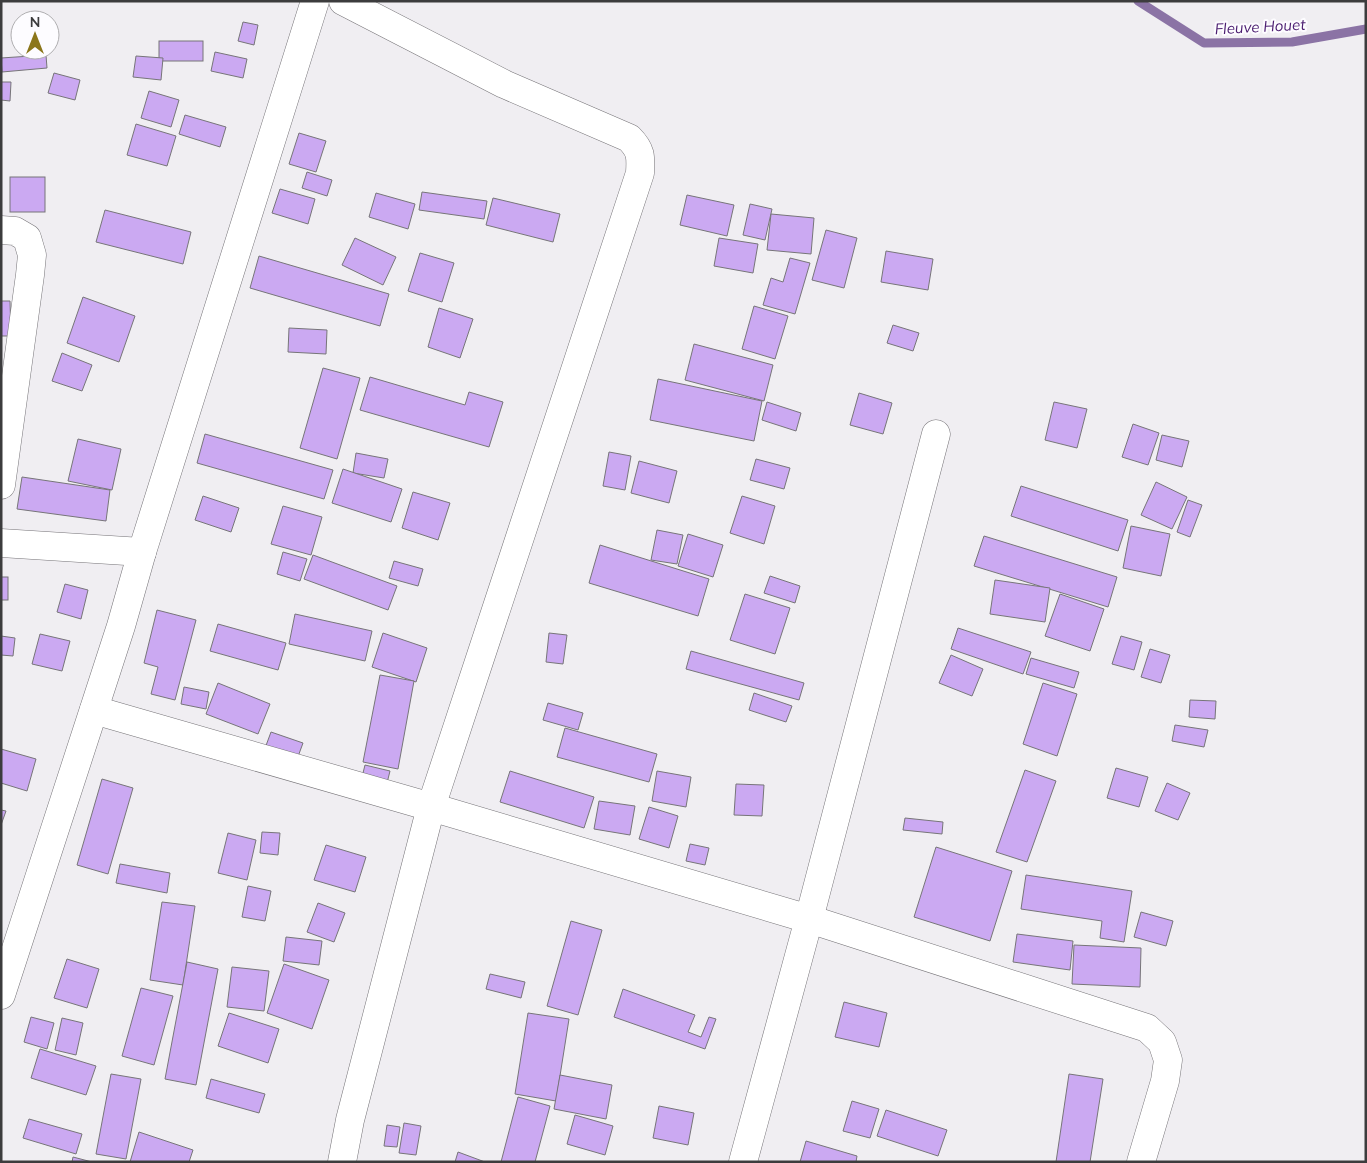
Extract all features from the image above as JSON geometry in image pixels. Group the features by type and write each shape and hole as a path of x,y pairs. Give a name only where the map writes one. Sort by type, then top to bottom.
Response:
{"street":[{"path":"1,995 121,626 142,552 315,1"},
{"path":"342,1162 350,1120 431,807 640,173 641,158 638,147 629,138 504,84 343,1"},
{"path":"1,230 15,231 26,238 32,255 1,485"},
{"path":"742,1162 936,434"},
{"path":"1,543 142,552"},
{"path":"94,710 431,807 808,919 1147,1028 1162,1042 1168,1060 1165,1081 1141,1162"}],"building":[{"path":"243,22 258,25 254,45 238,41"},
{"path":"159,41 203,41 203,61 159,61"},
{"path":"215,52 247,59 243,78 211,71"},
{"path":"136,56 163,58 161,80 133,77"},
{"path":"10,57 10,60 46,60 47,68 2,72 1,58"},
{"path":"54,73 80,80 75,100 48,93"},
{"path":"1,82 11,82 10,101 1,100"},
{"path":"149,91 179,100 171,127 141,118"},
{"path":"185,115 226,127 220,147 179,134"},
{"path":"136,124 176,136 167,166 127,155"},
{"path":"299,133 326,141 316,172 289,164"},
{"path":"307,172 332,180 327,196 302,188"},
{"path":"10,177 45,177 45,212 10,212"},
{"path":"280,189 315,199 308,224 272,213"},
{"path":"422,192 487,201 484,219 419,210"},
{"path":"376,193 415,204 408,229 369,217"},
{"path":"687,195 734,205 727,236 680,225"},
{"path":"493,198 560,214 553,242 486,225"},
{"path":"750,204 772,209 765,240 743,235"},
{"path":"105,210 191,232 183,264 96,242"},
{"path":"771,214 814,218 811,254 767,250"},
{"path":"826,230 857,238 844,288 812,280"},
{"path":"355,238 396,257 383,285 342,265"},
{"path":"719,238 758,244 753,273 714,266"},
{"path":"886,251 933,259 928,290 881,282"},
{"path":"420,253 454,263 442,302 408,291"},
{"path":"259,256 389,294 380,326 250,288"},
{"path":"790,258 810,263 795,314 763,305 771,278 783,282"},
{"path":"83,297 135,316 119,362 67,343"},
{"path":"1,301 10,301 11,336 1,336"},
{"path":"754,306 788,316 775,359 742,349"},
{"path":"439,308 473,319 460,358 428,347"},
{"path":"893,325 919,333 913,351 887,343"},
{"path":"289,328 327,330 326,354 288,352"},
{"path":"694,344 773,365 764,401 685,380"},
{"path":"62,353 92,365 82,391 52,381"},
{"path":"323,368 360,378 337,459 300,448"},
{"path":"370,377 465,405 469,392 503,402 489,447 360,410"},
{"path":"658,379 762,401 754,441 650,420"},
{"path":"859,393 892,403 883,434 850,425"},
{"path":"767,402 801,413 796,431 762,420"},
{"path":"1054,402 1087,409 1077,448 1045,440"},
{"path":"1133,424 1159,433 1148,465 1122,457"},
{"path":"205,434 333,470 324,499 197,463"},
{"path":"1162,435 1189,441 1182,467 1156,460"},
{"path":"78,439 121,449 112,490 68,481"},
{"path":"609,452 631,456 625,490 603,486"},
{"path":"356,453 388,459 384,478 353,473"},
{"path":"756,459 790,468 784,489 750,480"},
{"path":"639,461 677,471 669,503 631,493"},
{"path":"343,469 402,489 391,522 332,503"},
{"path":"22,477 110,490 106,521 17,509"},
{"path":"1156,482 1187,497 1172,529 1141,515"},
{"path":"1021,486 1128,520 1118,551 1011,516"},
{"path":"413,492 450,503 438,540 402,528"},
{"path":"203,496 239,508 231,532 195,520"},
{"path":"742,496 775,506 764,544 730,533"},
{"path":"1188,500 1202,505 1190,537 1177,532"},
{"path":"283,506 322,517 311,555 271,544"},
{"path":"1131,526 1170,534 1161,576 1123,568"},
{"path":"657,530 683,535 677,564 651,560"},
{"path":"688,534 723,545 713,577 678,566"},
{"path":"984,536 1117,577 1108,607 974,566"},
{"path":"600,545 709,579 698,616 589,583"},
{"path":"283,552 307,559 300,581 277,574"},
{"path":"313,555 397,586 388,610 304,579"},
{"path":"394,561 423,569 418,586 389,578"},
{"path":"770,576 800,586 795,603 764,593"},
{"path":"1,577 8,577 8,600 1,600"},
{"path":"995,580 1050,588 1045,622 990,614"},
{"path":"65,584 88,590 81,619 57,612"},
{"path":"745,594 790,608 775,654 730,640"},
{"path":"1060,594 1104,609 1090,651 1045,636"},
{"path":"157,610 196,620 175,700 151,694 158,667 144,663"},
{"path":"295,614 372,631 365,661 289,644"},
{"path":"218,624 286,643 278,670 210,651"},
{"path":"958,628 1031,652 1023,674 951,649"},
{"path":"383,633 427,648 416,682 372,667"},
{"path":"549,633 567,635 563,664 546,662"},
{"path":"40,634 70,641 62,671 32,664"},
{"path":"1,636 15,638 13,656 1,655"},
{"path":"1121,636 1142,642 1134,670 1112,664"},
{"path":"1150,649 1170,655 1161,683 1141,677"},
{"path":"691,651 804,683 799,700 686,669"},
{"path":"951,655 983,669 972,696 939,683"},
{"path":"1031,658 1079,672 1074,688 1026,674"},
{"path":"380,675 414,681 398,769 363,762"},
{"path":"218,683 270,704 258,734 206,714"},
{"path":"1043,683 1077,694 1057,756 1023,744"},
{"path":"184,687 209,692 206,709 181,704"},
{"path":"754,693 792,706 786,722 749,710"},
{"path":"1190,700 1216,701 1215,719 1189,717"},
{"path":"548,703 583,713 578,730 543,720"},
{"path":"1175,725 1208,730 1204,747 1172,741"},
{"path":"565,728 657,754 649,782 557,757"},
{"path":"271,732 303,743 296,762 264,751"},
{"path":"1,749 36,759 27,791 1,783"},
{"path":"365,765 390,771 387,783 362,777"},
{"path":"1116,768 1148,777 1139,807 1107,798"},
{"path":"1025,770 1056,781 1027,862 996,852"},
{"path":"510,771 594,797 584,828 500,802"},
{"path":"657,771 691,777 686,807 652,801"},
{"path":"102,779 133,788 108,874 77,865"},
{"path":"1167,783 1190,793 1178,820 1155,811"},
{"path":"736,784 764,785 762,816 734,815"},
{"path":"599,801 635,806 630,835 594,829"},
{"path":"649,807 678,816 669,848 639,839"},
{"path":"1,810 6,811 1,825"},
{"path":"905,818 943,822 942,834 903,830"},
{"path":"262,832 280,833 278,855 260,853"},
{"path":"228,833 256,840 247,880 218,873"},
{"path":"690,844 709,848 705,865 686,861"},
{"path":"326,845 366,857 355,892 314,880"},
{"path":"936,847 1012,871 990,941 914,917"},
{"path":"120,864 170,873 167,893 116,883"},
{"path":"1026,875 1132,891 1124,942 1100,938 1102,921 1021,909"},
{"path":"248,886 271,891 265,921 242,917"},
{"path":"162,902 195,906 183,985 150,980"},
{"path":"318,903 345,913 334,942 307,932"},
{"path":"1141,912 1173,921 1166,946 1134,937"},
{"path":"571,921 602,930 578,1015 547,1006"},
{"path":"1017,934 1073,941 1070,970 1013,962"},
{"path":"286,937 322,941 319,965 283,961"},
{"path":"1074,945 1141,948 1140,987 1072,984"},
{"path":"67,959 99,969 87,1008 54,998"},
{"path":"187,962 218,969 196,1085 165,1079"},
{"path":"284,964 329,980 312,1029 267,1013"},
{"path":"232,967 269,971 264,1011 227,1007"},
{"path":"490,974 525,982 521,998 486,989"},
{"path":"141,988 173,996 154,1065 122,1056"},
{"path":"623,989 695,1015 688,1032 701,1037 709,1017 716,1019 705,1049 614,1017"},
{"path":"844,1002 887,1013 879,1047 835,1037"},
{"path":"229,1013 279,1029 268,1063 218,1046"},
{"path":"528,1013 569,1019 556,1101 515,1094"},
{"path":"31,1017 54,1023 47,1049 24,1042"},
{"path":"62,1018 83,1023 76,1055 55,1050"},
{"path":"40,1049 96,1066 86,1095 31,1078"},
{"path":"111,1074 141,1079 126,1159 96,1154"},
{"path":"1069,1074 1103,1079 1090,1162 1056,1162"},
{"path":"560,1075 612,1085 606,1119 554,1109"},
{"path":"211,1079 265,1094 259,1113 206,1098"},
{"path":"518,1097 550,1106 535,1162 501,1162"},
{"path":"852,1101 879,1109 870,1138 843,1131"},
{"path":"659,1106 694,1113 688,1145 653,1138"},
{"path":"886,1110 947,1130 938,1156 877,1136"},
{"path":"575,1115 613,1126 605,1155 567,1144"},
{"path":"29,1119 82,1134 76,1154 23,1138"},
{"path":"404,1123 421,1126 416,1155 399,1153"},
{"path":"387,1125 400,1127 397,1147 384,1146"},
{"path":"139,1132 193,1150 189,1162 130,1162"},
{"path":"806,1141 857,1156 856,1162 800,1162"},
{"path":"458,1152 485,1162 455,1162"},
{"path":"73,1157 92,1162 72,1162"}],"waterway":[{"name":"Fleuve Houet","path":"1138,1 1204,43 1292,42 1366,29"}]}
